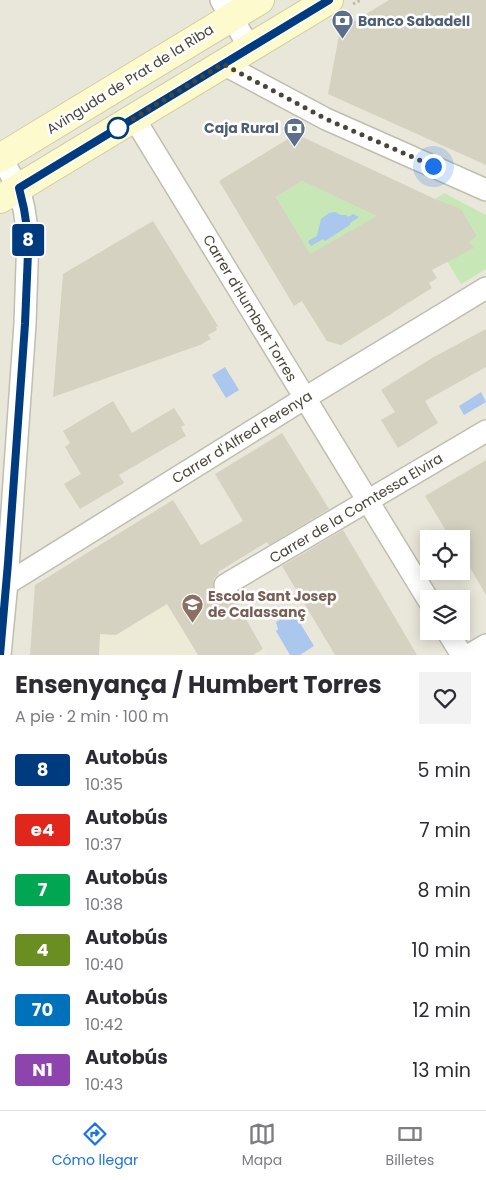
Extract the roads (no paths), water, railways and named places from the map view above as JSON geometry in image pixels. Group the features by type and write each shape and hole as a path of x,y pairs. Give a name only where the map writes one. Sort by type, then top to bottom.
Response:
{"main road":[{"name":"Avinguda de Prat de la Riba","path":"0,158 227,9 260,0"},
{"path":"9,194 329,0"}],"street":[{"path":"227,9 250,48"},
{"path":"223,64 326,119 486,190"},
{"name":"Carrer d'Humbert Torres","path":"134,118 423,590"},
{"path":"0,158 9,194 24,209 28,235 25,324 0,655"},
{"name":"Carrer d'Alfred Perenya","path":"4,585 486,288"},
{"name":"Carrer de la Comtessa Elvira","path":"226,585 486,431"},
{"path":"453,640 462,655"},
{"path":"469,655 486,645"}],"water":[{"path":"335,212 348,217 353,214 359,217 325,241 323,239 311,246 308,241 317,236 321,219 329,213"},
{"path":"225,367 239,390 226,398 212,375"},
{"path":"481,392 486,402 464,415 459,406"},
{"path":"288,615 297,618 314,646 300,655 290,655 276,631 278,629 276,622"}],"place":[{"name":"Banco Sabadell","path":"342,40"},
{"name":"Caja Rural","path":"295,147"},
{"name":"Escola Sant Josep de Calassanç","path":"192,623"}]}
